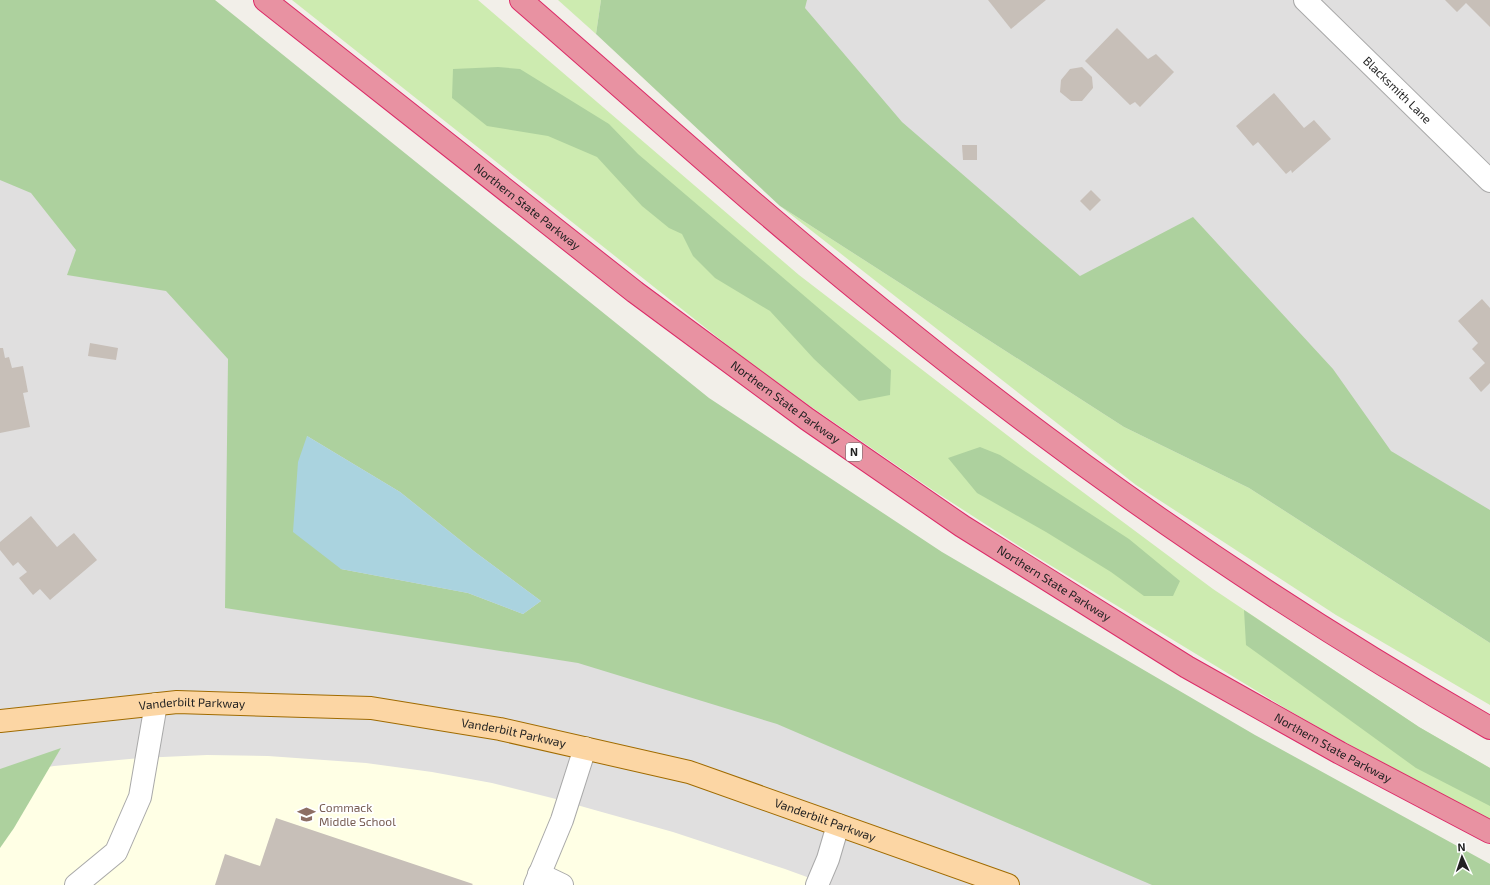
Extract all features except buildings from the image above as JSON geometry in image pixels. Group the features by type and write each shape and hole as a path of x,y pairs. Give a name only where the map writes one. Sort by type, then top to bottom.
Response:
{"highway":[{"name":"Northern State Parkway","path":"265,0 648,302 807,419 956,522 1187,667 1340,753 1490,832"},
{"path":"521,0 749,200 889,316 1019,417 1159,518 1232,567 1376,661 1490,728"}],"main road":[{"name":"Vanderbilt Parkway","path":"0,721 177,702 371,708 500,728 689,772 1008,885"}],"street":[{"name":"Blacksmith Lane","path":"1305,0 1490,181"},
{"path":"76,885 116,852 140,797 156,704"},
{"path":"562,885 537,880 562,820 585,748"},
{"path":"817,885 828,859 838,825"}],"shaded area":[{"path":"664,0 1490,0 1490,562"},
{"path":"0,123 1242,885 0,885"},
{"name":"Commack Middle School","path":"207,755 268,756 366,763 432,772 492,783 673,832 829,885 0,885 0,775 54,766 140,758"}],"green space":[{"path":"0,0 215,0 709,398 942,552 1255,735 1490,864 1490,885 1152,885 777,724 578,663 225,608 228,359 166,291 67,275 76,250 31,193 0,180","holes":["307,436 400,492 475,552 541,601 523,614 468,593 341,569"]},
{"path":"292,0 478,0 799,275 1025,449 1213,589 1419,727 1490,768 1490,822 1476,816 1288,710 1027,551 934,491 810,406 736,352"},
{"path":"558,0 601,0 596,34"},
{"path":"601,0 807,0 805,8 902,122 1080,276 1193,217 1333,369 1391,451 1490,510 1490,643 1249,488 1124,427 780,206 596,34"},
{"path":"498,67 520,69 609,124 638,154 891,370 890,395 859,401 814,359 770,311 715,278 693,256 682,234 669,228 642,206 597,157 548,136 487,126 452,98 453,69"},
{"path":"780,206 1124,427 1249,488 1490,643 1490,705 1336,615 1136,485"},
{"path":"980,447 1000,455 1129,539 1180,581 1173,596 1144,596 1111,572 1046,532 977,493 948,458"},
{"path":"1244,610 1419,727 1490,768 1490,806 1416,768 1246,645"},
{"path":"61,748 14,828 0,848 0,769"}],"water":[{"path":"307,436 400,492 475,552 541,601 523,614 468,593 341,569 293,532 298,462"}],"place":[{"name":"Commack Middle School","path":"306,815"}]}
